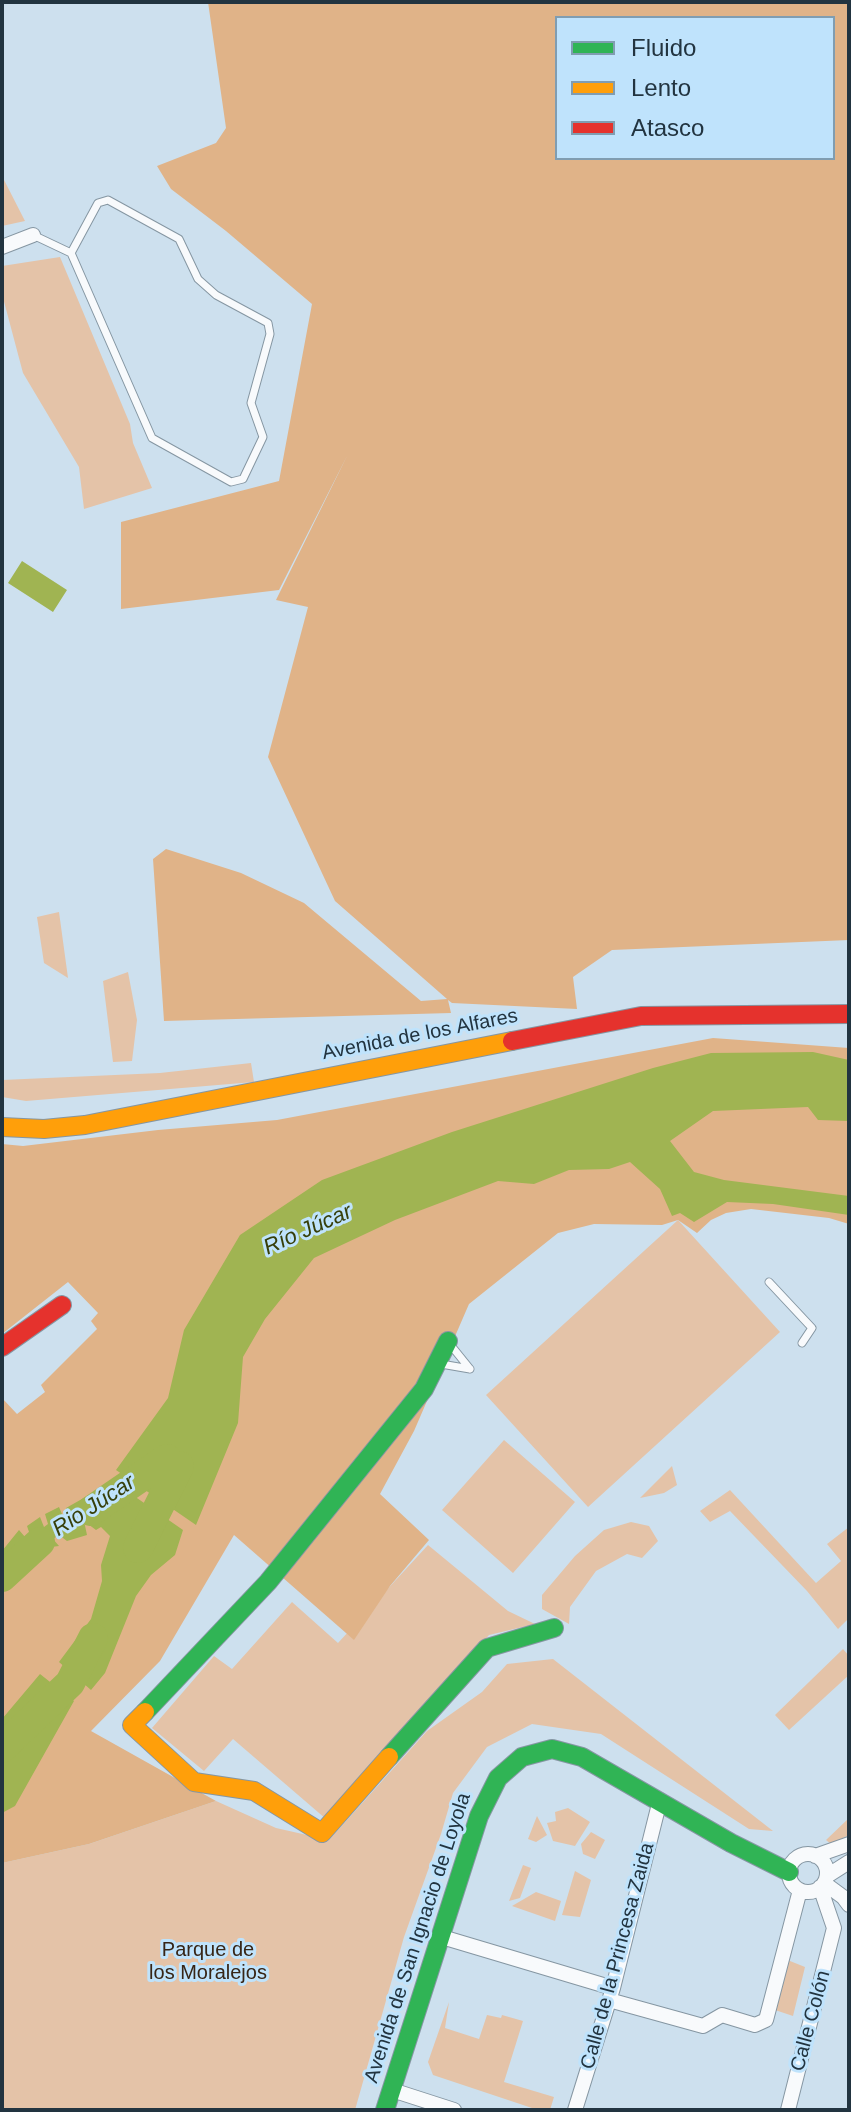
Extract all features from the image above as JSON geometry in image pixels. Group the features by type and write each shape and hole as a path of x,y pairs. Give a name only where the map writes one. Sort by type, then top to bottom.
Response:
{"street":[{"path":"2,247 33,235"},
{"name":"Avenida de los Alfares","path":"2,1127 44,1129 85,1125 625,1018 667,1014 849,1014"},
{"path":"2,1347 62,1305"},
{"path":"448,1341 424,1389 361,1467 237,1616 132,1725 194,1782 254,1791 322,1833 487,1648 554,1628"},
{"name":"Avenida de San Ignacio de Loyola","path":"385,2110 484,1804 498,1778 522,1757 552,1749 582,1757 731,1843 789,1872"},
{"name":"Calle de la Princesa Zaida","path":"575,2110 611,1994 660,1800"},
{"path":"815,1856 849,1844"},
{"path":"824,1882 826,1866 815,1856 806,1854 796,1858 789,1872 792,1882 800,1890 810,1892 824,1882 849,1862"},
{"path":"824,1882 849,1905"},
{"name":"Calle Colón","path":"788,2110 834,1928 824,1882"},
{"path":"442,1937 703,2026 722,2015 755,2025 766,2020 800,1890"},
{"path":"392,2090 454,2110"}],"lane":[{"path":"33,235 71,253 152,438 238,483 243,479 263,437 251,403 270,334 268,323 207,288 191,269 179,239 108,200 98,203 71,253"},
{"path":"769,1282 812,1328 802,1343"},
{"path":"436,1363 470,1369 448,1341"}],"green space":[{"path":"2,176 25,221 2,226"},
{"path":"60,257 130,424 133,443 152,488 84,509 79,467 23,373 2,294 2,266"},
{"path":"59,912 68,978 44,963 37,917"},
{"path":"128,972 137,1020 132,1061 113,1062 103,981"},
{"path":"251,1063 254,1082 26,1101 2,1097 2,1080 160,1073"},
{"path":"678,1220 780,1332 588,1507 486,1395"},
{"path":"504,1440 575,1502 513,1573 442,1510"},
{"path":"672,1466 677,1485 664,1493 640,1498"},
{"path":"730,1490 816,1583 841,1561 827,1544 849,1527 849,1618 838,1629 807,1591 730,1511 710,1522 700,1511"},
{"path":"631,1522 649,1526 658,1541 642,1558 627,1554 596,1571 570,1607 569,1624 542,1609 542,1595 575,1556 604,1530"},
{"path":"428,1545 508,1611 535,1624 489,1635 326,1819 233,1739 204,1771 152,1728 214,1656 232,1669 292,1602 338,1643"},
{"path":"843,1649 849,1656 849,1675 789,1730 775,1715"},
{"name":"Parque de los Moralejos","path":"553,1659 773,1831 749,1829 601,1734 532,1724 487,1747 453,1793 404,1937 355,2110 2,2110 2,1863 89,1844 216,1801 276,1828 329,1840 427,1731 482,1692 507,1664"},
{"path":"568,1808 590,1822 575,1846 553,1841 547,1823 556,1821 555,1812"},
{"path":"537,1816 547,1835 536,1842 528,1839"},
{"path":"849,1818 849,1835 831,1844 826,1840"},
{"path":"591,1832 605,1840 595,1859 583,1854 581,1844"},
{"path":"523,1865 531,1868 520,1898 509,1901"},
{"path":"575,1871 591,1880 580,1917 562,1915"},
{"path":"536,1892 561,1901 555,1921 512,1906"},
{"path":"785,1959 805,1967 793,2016 772,2009"},
{"path":"449,2002 445,2028 479,2039 487,2015 501,2018 502,2015 523,2021 504,2082 554,2097 550,2110 538,2110 433,2075 428,2062"}],"shaded area":[{"path":"208,2 849,2 849,940 612,950 573,977 577,1009 452,1003 448,1000 451,1013 164,1021 153,859 166,849 241,873 304,903 421,1001 447,999 335,901 268,757 308,607 276,600 347,456 279,590 121,609 121,522 279,481 312,304 171,189 157,166 216,143 226,128"},
{"path":"713,1038 849,1048 849,1224 829,1218 751,1209 726,1213 711,1220 697,1233 678,1220 662,1225 594,1224 558,1233 469,1304 414,1431 380,1494 429,1540 390,1586 354,1640 234,1535 160,1661 91,1731 216,1801 89,1844 2,1863 2,1398 17,1414 45,1392 41,1385 97,1329 91,1321 98,1313 68,1282 2,1334 2,1144 23,1146 277,1120"}],"water":[{"path":"22,561 67,590 53,612 8,583"},
{"path":"813,1052 849,1060 849,1121 818,1120 808,1107 713,1111 670,1141 694,1172 724,1180 849,1196 849,1215 773,1204 727,1202 694,1222 680,1213 672,1216 660,1189 630,1162 609,1169 569,1170 534,1184 498,1181 395,1220 314,1258 265,1319 243,1357 238,1423 196,1525 116,1470 168,1398 184,1330 240,1235 322,1180 452,1132 653,1068 711,1053"},
{"path":"111,1480 183,1530 175,1555 151,1575 136,1596 105,1673 91,1690 59,1662 91,1619 110,1536 101,1527 96,1530 84,1521 87,1535 67,1541 59,1535 53,1539 59,1546 35,1549 38,1552 16,1577 2,1551 19,1530 25,1537 30,1535 27,1526 40,1517 44,1527 48,1524 45,1514 59,1507 65,1521 70,1517 66,1508 89,1495 91,1508 94,1504 92,1496 104,1495"},
{"path":"40,1674 74,1701 15,1806 2,1813 2,1719"}],"waterway":[{"name":"Rio Júcar","path":"91,1511 167,1459"},
{"name":"Río Júcar","path":"138,1548 179,1466"},
{"name":"Rio Júcar","path":"2,1577 40,1542"},
{"name":"Río Júcar","path":"2,1748 70,1683 93,1638"}],"traffic: fast":[{"path":"145,1712 268,1582 424,1389 448,1341"},
{"path":"389,1757 487,1648 554,1628"},
{"path":"385,2110 479,1816 498,1778 522,1757 552,1749 582,1757 731,1843 789,1872"}],"traffic: slow":[{"path":"2,1127 44,1129 85,1125 512,1041"},
{"path":"145,1712 132,1725 194,1782 254,1791 322,1833 389,1757"}],"traffic: jam":[{"path":"512,1041 641,1016 849,1014"},
{"path":"2,1347 62,1305"}]}
